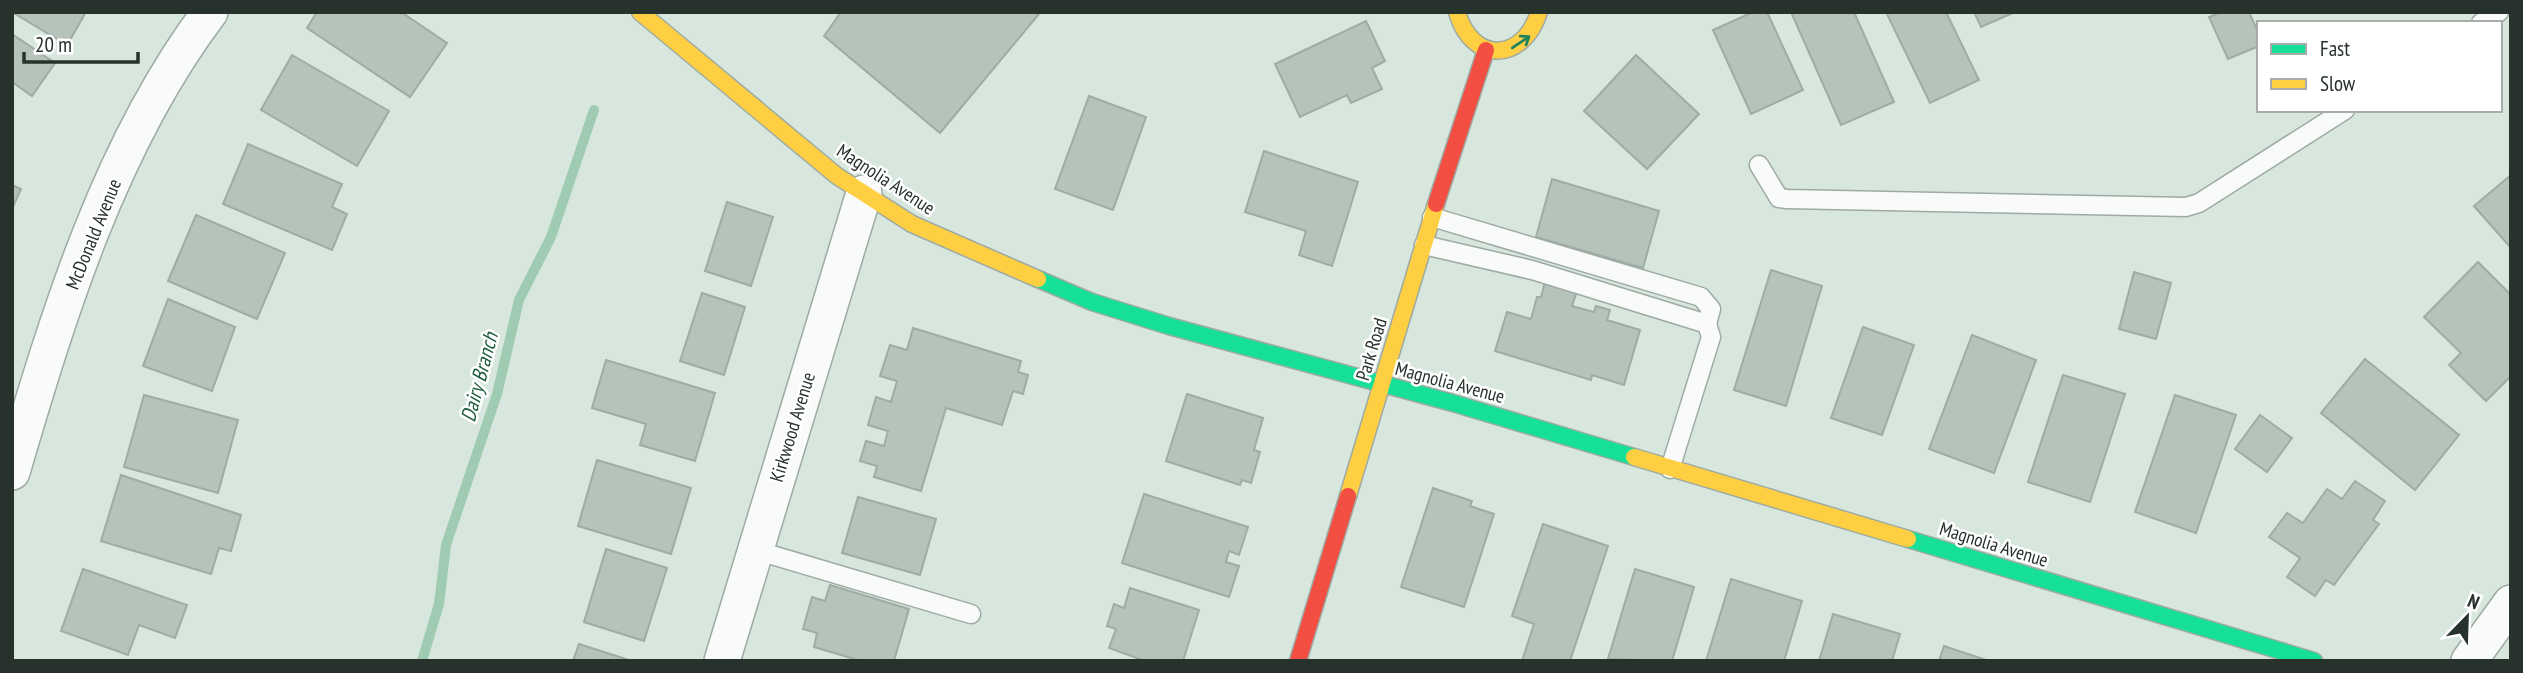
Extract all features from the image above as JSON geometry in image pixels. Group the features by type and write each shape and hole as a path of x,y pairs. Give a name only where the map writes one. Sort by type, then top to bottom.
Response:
{"street":[{"name":"McDonald Avenue","path":"12,472 41,374 78,267 126,150 151,102 210,12"},
{"name":"Magnolia Avenue","path":"640,12 837,176 912,224 1072,296 1169,326 1453,403 2314,661"},
{"path":"1457,12 1464,33 1474,43 1486,50 1502,51 1517,47 1530,37 1538,23 1539,12"},
{"name":"Park Road","path":"1298,661 1432,217 1486,50"},
{"name":"Kirkwood Avenue","path":"722,661 863,193"},
{"path":"2469,661 2511,603"}],"lane":[{"path":"1759,165 1773,192 1779,198 1787,199 2186,207 2199,203 2342,112"},
{"path":"1432,217 1701,297 1711,309 1707,324 1711,337 1670,468"},
{"path":"1424,245 1532,270 1707,324"},
{"path":"755,550 971,614"}],"building":[{"path":"12,12 86,12 67,45"},
{"path":"317,12 401,12 447,43 410,97 307,28"},
{"path":"841,12 1039,14 940,133 824,36"},
{"path":"1753,12 1767,12 1803,90 1751,114 1713,30"},
{"path":"1791,12 1854,12 1894,102 1841,125"},
{"path":"1886,12 1946,12 1979,80 1930,103"},
{"path":"1974,12 2015,12 1981,27"},
{"path":"2221,12 2249,12 2257,30 2257,47 2228,59 2209,17"},
{"path":"1366,21 1385,61 1372,68 1382,89 1351,103 1347,95 1300,117 1275,64"},
{"path":"12,34 55,63 32,96 12,82"},
{"path":"292,55 389,111 357,166 261,110"},
{"path":"1636,55 1699,114 1647,169 1584,111"},
{"path":"1089,96 1146,117 1113,210 1055,189"},
{"path":"248,144 342,184 332,207 347,214 332,250 223,204"},
{"path":"1264,151 1358,182 1332,266 1299,255 1306,231 1245,212"},
{"path":"2511,175 2511,248 2474,206"},
{"path":"1552,179 1659,211 1643,268 1536,237"},
{"path":"12,185 21,189 12,209"},
{"path":"727,202 773,217 751,286 705,271"},
{"path":"196,215 285,253 257,319 168,281"},
{"path":"2478,262 2511,295 2511,376 2486,401 2449,365 2461,353 2424,317"},
{"path":"1771,270 1822,286 1786,406 1734,390"},
{"path":"2134,272 2171,283 2156,339 2119,329"},
{"path":"1545,282 1577,291 1572,306 1594,312 1596,306 1610,310 1607,320 1640,330 1624,385 1592,375 1591,380 1495,351 1507,312 1531,319 1537,297 1541,297"},
{"path":"702,293 745,307 724,375 680,361"},
{"path":"168,299 235,327 212,391 143,366"},
{"path":"1863,327 1914,345 1882,435 1831,418"},
{"path":"913,328 1021,361 1018,372 1028,375 1023,394 1013,391 1002,425 946,408 921,491 874,477 877,466 860,461 866,441 884,446 888,431 868,425 876,397 891,402 897,381 880,376 890,345 907,350"},
{"path":"1972,335 2036,360 1994,473 1929,449"},
{"path":"2365,359 2459,435 2415,490 2321,413"},
{"path":"606,360 715,393 695,461 640,445 646,424 592,408"},
{"path":"2063,375 2125,394 2090,502 2028,482"},
{"path":"1187,394 1263,418 1254,450 1260,452 1251,483 1242,480 1240,485 1166,461"},
{"path":"144,395 238,420 218,493 124,467"},
{"path":"2175,395 2236,415 2196,533 2135,512"},
{"path":"2260,415 2292,438 2267,472 2235,449"},
{"path":"597,460 691,488 671,554 578,526"},
{"path":"121,475 241,515 231,551 219,548 211,574 101,541"},
{"path":"2355,481 2385,501 2373,520 2379,524 2334,585 2326,580 2315,596 2287,577 2300,558 2269,537 2287,513 2303,523 2327,489 2342,499"},
{"path":"1433,488 1472,501 1470,506 1494,514 1464,607 1401,587"},
{"path":"1144,494 1248,527 1239,555 1229,551 1226,562 1239,566 1229,597 1122,563"},
{"path":"858,497 936,519 920,575 842,553"},
{"path":"1543,524 1608,546 1570,661 1522,661 1534,624 1512,616"},
{"path":"606,549 667,568 644,641 584,622"},
{"path":"83,569 187,605 175,638 139,625 128,655 61,631"},
{"path":"1635,569 1694,587 1672,661 1608,659"},
{"path":"1731,579 1802,601 1784,661 1706,661"},
{"path":"830,585 909,609 894,661 861,661 814,647 817,633 803,629 812,597 825,601"},
{"path":"1130,588 1199,610 1183,661 1145,661 1109,648 1116,629 1107,626 1114,604 1124,608"},
{"path":"1833,614 1900,634 1892,661 1819,661"},
{"path":"579,644 632,661 573,661"},
{"path":"1944,646 1989,661 1939,661"}],"waterway":[{"name":"Dairy Branch","path":"422,661 439,604 446,545 497,394 519,300 551,237 594,110"}],"traffic: fast":[{"path":"1038,279 1092,302 1169,326 1453,403 1634,457"},
{"path":"1908,539 2314,661"}],"traffic: slow":[{"path":"640,12 837,176 912,224 1038,279"},
{"path":"1457,12 1464,29 1474,41 1485,48 1498,51 1522,41 1539,12"},
{"path":"1348,496 1436,204"},
{"path":"1634,457 1908,539"}],"traffic: jam":[{"path":"1436,204 1486,50"},
{"path":"1298,661 1348,496"}]}
